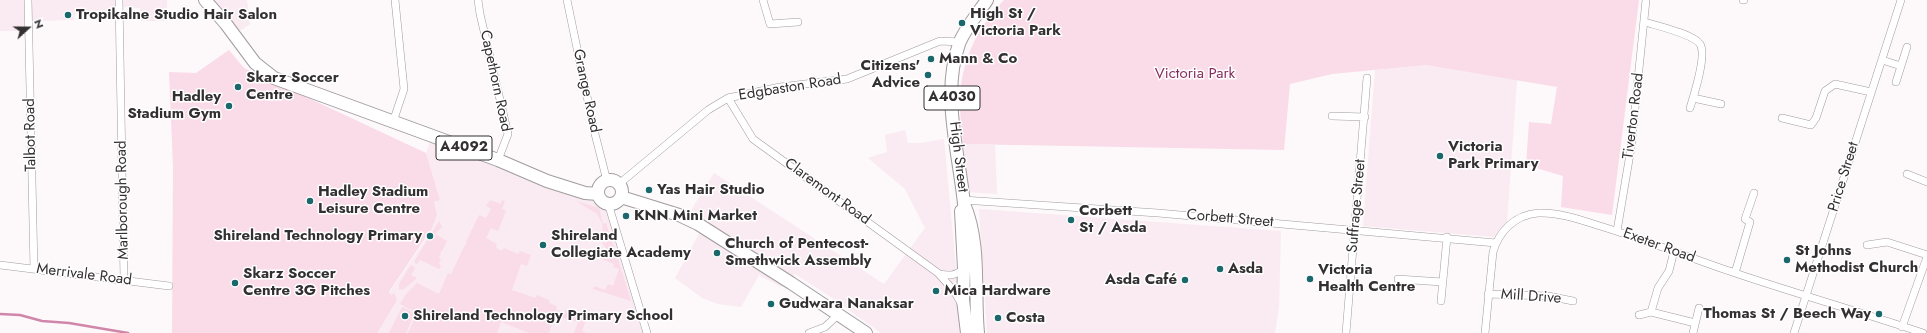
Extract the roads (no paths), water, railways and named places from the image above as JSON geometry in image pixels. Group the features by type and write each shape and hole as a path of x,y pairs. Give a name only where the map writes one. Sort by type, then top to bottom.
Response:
{"main road":[{"name":"A4092","path":"205,0 226,24 255,63 265,72 284,82 498,160 547,181 585,193 598,194"},
{"name":"High Street","path":"969,268 961,211 964,202 952,105 952,80 960,42 988,0"},
{"path":"613,182 621,189 621,196 615,203 608,203 601,199 598,194 601,186 613,182"},
{"path":"621,196 679,215 698,224 839,314 866,333"},
{"path":"969,268 969,284 975,289 978,333"},
{"name":"A4030","path":"967,333 963,300 969,268"},
{"path":"964,309 970,292 975,289"}],"street":[{"name":"Talbot Road","path":"28,0 34,269"},
{"name":"Marlborough Road","path":"119,0 124,279"},
{"path":"392,122 404,89 395,0"},
{"name":"Capethorn Road","path":"478,0 508,134 498,160"},
{"name":"Grange Road","path":"567,0 594,130 613,182"},
{"path":"763,0 770,24 798,22"},
{"name":"Tiverton Road","path":"1617,231 1631,148 1645,22 1646,0"},
{"name":"Price Street","path":"1794,333 1901,0"},
{"path":"1645,22 1690,37 1700,44 1702,55 1690,108"},
{"name":"Edgbaston Road","path":"613,182 708,110 728,98 780,87 847,79 940,41 960,42"},
{"path":"1896,82 1907,47"},
{"path":"1882,60 1901,66"},
{"name":"Suffrage Street","path":"1346,333 1365,117 1367,78"},
{"path":"1782,118 1811,125 1816,118 1825,91 1835,84 1871,92"},
{"name":"Claremont Road","path":"728,98 753,139 938,274 954,291 964,309"},
{"path":"1693,98 1721,104"},
{"path":"1332,116 1365,117"},
{"path":"1907,174 1927,182"},
{"path":"1735,273 1750,222 1745,219 1754,193"},
{"name":"Corbett Street","path":"964,202 1158,213 1447,237 1496,243"},
{"path":"608,203 647,333"},
{"name":"Exeter Road","path":"1496,243 1499,237 1511,224 1529,215 1549,214 1574,217 1735,273 1923,333"},
{"path":"1441,301 1447,237"},
{"path":"1866,245 1887,242 1927,256 1902,327"},
{"path":"1486,333 1488,294 1496,243"},
{"path":"1652,312 1658,288 1669,271 1674,251"},
{"name":"Merrivale Road","path":"0,265 124,279 169,286"},
{"path":"938,274 950,276 969,268"},
{"path":"1398,279 1442,282"},
{"name":"Mill Drive","path":"1488,294 1548,296 1572,301"},
{"path":"1693,333 1699,308"},
{"path":"1639,315 1652,312 1695,323"},
{"path":"809,333 825,327 839,314"}],"waterway":[{"path":"0,314 20,315 42,321 69,323 128,333"}],"place":[{"name":"Tropikalne Studio Hair Salon","path":"68,15"},
{"name":"High St / Victoria Park","path":"962,23"},
{"name":"Mann & Co","path":"931,59"},
{"name":"Citizens' Advice","path":"928,75"},
{"name":"Skarz Soccer Centre","path":"238,87"},
{"name":"Hadley Stadium Gym","path":"229,106"},
{"name":"Victoria Park Primary","path":"1440,156"},
{"name":"Yas Hair Studio","path":"649,190"},
{"name":"Hadley Stadium Leisure Centre","path":"310,201"},
{"name":"KNN Mini Market","path":"626,216"},
{"name":"Corbett St / Asda","path":"1071,220"},
{"name":"Shireland Technology Primary","path":"430,236"},
{"name":"Shireland Collegiate Academy","path":"543,245"},
{"name":"Church of Pentecost- Smethwick Assembly","path":"717,253"},
{"name":"St Johns Methodist Church","path":"1787,260"},
{"name":"Asda","path":"1220,269"},
{"name":"Victoria Health Centre","path":"1310,279"},
{"name":"Asda Café","path":"1185,280"},
{"name":"Skarz Soccer Centre 3G Pitches","path":"235,283"},
{"name":"Mica Hardware","path":"936,291"},
{"name":"Gudwara Nanaksar","path":"771,304"},
{"name":"Thomas St / Beech Way","path":"1879,314"},
{"name":"Shireland Technology Primary School","path":"405,316"},
{"name":"Costa","path":"998,318"}],"park label":[{"name":"Victoria Park","path":"1195,74"}]}
